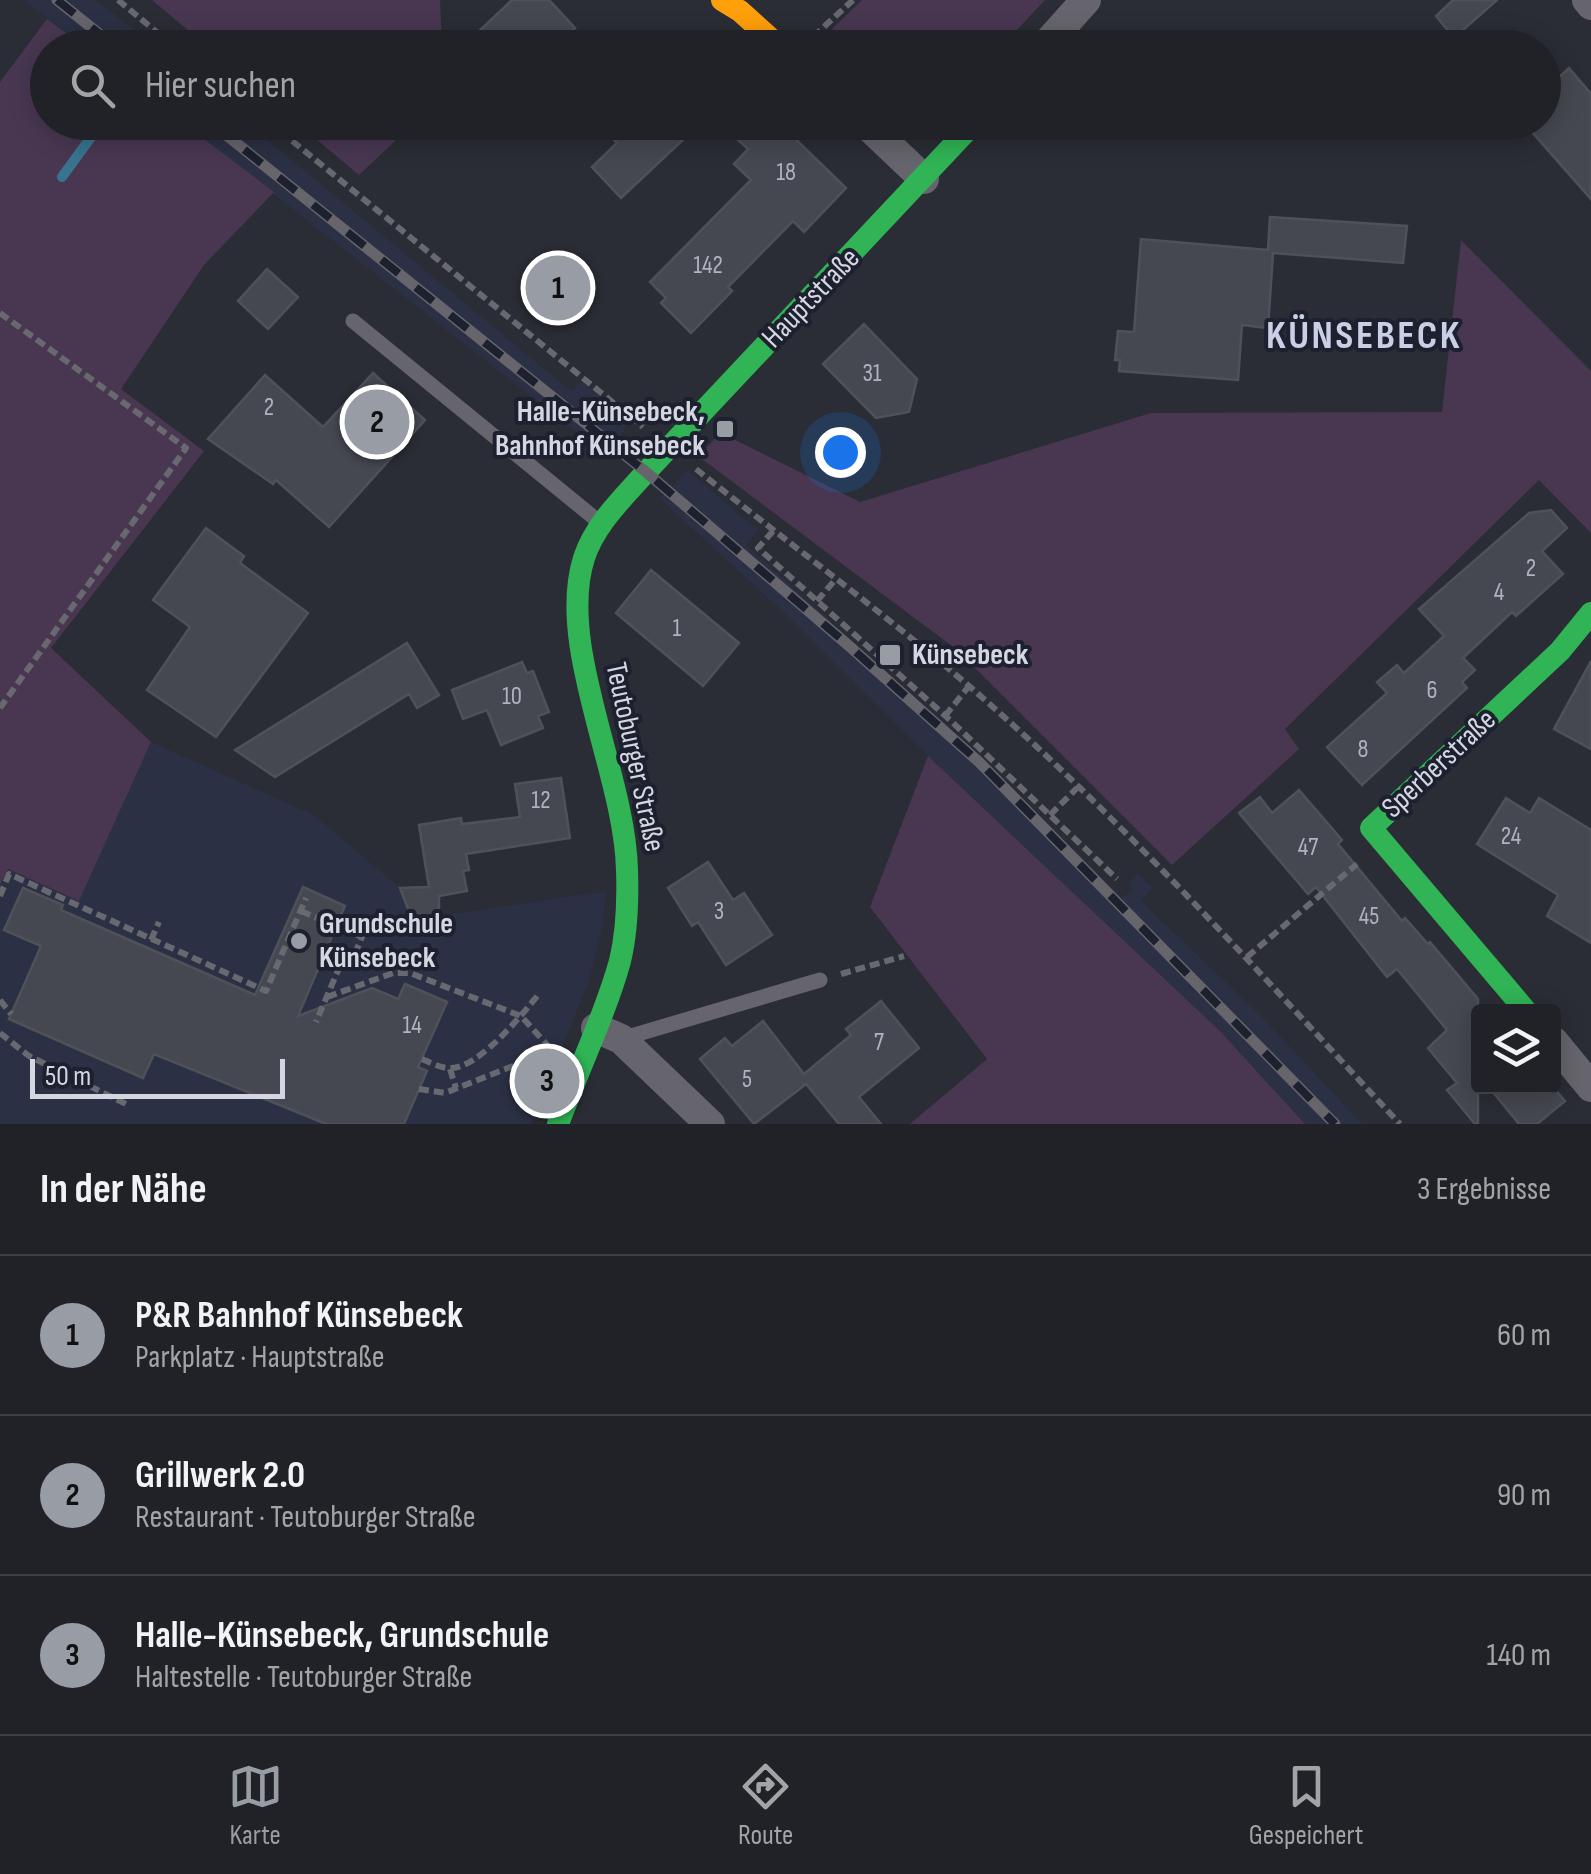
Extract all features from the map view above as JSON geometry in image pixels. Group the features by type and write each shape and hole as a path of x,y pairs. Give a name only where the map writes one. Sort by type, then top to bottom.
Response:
{"street":[{"path":"722,0 761,30"},
{"path":"1059,30 1086,0"},
{"path":"883,140 924,179"},
{"name":"Hauptstraße","path":"646,472 959,140"},
{"name":"Teutoburger Straße","path":"558,1124 582,1062 609,1033 628,868 622,815 578,622 578,585 584,555 600,524 646,472"},
{"name":"Sperberstraße","path":"1520,1004 1371,828 1560,651 1591,613"},
{"path":"609,1033 710,1124"},
{"path":"1561,1051 1591,1087"}],"lane":[{"path":"353,321 600,524"},
{"path":"609,1033 820,980"}],"path":[{"path":"118,0 154,30"},
{"path":"821,30 853,0"},
{"path":"290,140 969,686 1247,957 1400,1124"},
{"path":"0,313 186,448 0,708"},
{"path":"773,531 758,548 848,624 1117,880"},
{"path":"817,601 835,580"},
{"path":"945,716 969,686"},
{"path":"1050,816 1077,788"},
{"path":"1247,957 1384,842"},
{"path":"0,896 9,874 266,991 306,898"},
{"path":"301,910 362,936 353,958 342,962 316,1022"},
{"path":"151,940 159,922"},
{"path":"820,980 904,956"},
{"path":"326,996 402,972 521,1016 552,1050 582,1062"},
{"path":"422,1059 450,1069 471,1062 538,996"},
{"path":"0,1000 11,1014"},
{"path":"0,1033 29,1056 130,1106"},
{"path":"419,1089 436,1094 552,1050"},
{"path":"450,1069 456,1088"}],"shaded area":[{"path":"24,0 96,0 134,30 63,30"},
{"path":"152,0 440,0 441,30 188,30"},
{"path":"862,0 1045,0 1017,30 833,28"},
{"path":"47,19 62,30 39,30"},
{"path":"30,42 30,140 205,140 274,192 204,265 121,389 204,451 51,648 151,742 79,901 8,869 0,885 0,82"},
{"path":"205,140 268,140 571,391 582,381 628,420 624,432 602,452"},
{"path":"317,140 396,140 359,175"},
{"path":"1461,240 1591,371 1591,533 1539,480 1285,729 1299,749 1172,865 956,649 698,456 721,433 860,502 1151,413 1442,412"},
{"path":"687,470 758,530 746,545 985,761 1122,898 1133,889 1129,883 1138,874 1153,888 1141,901 1261,1016 1362,1124 1305,1124 1220,1031 660,499"},
{"name":"Grundschule Künsebeck","path":"151,742 314,815 400,888 411,917 606,891 588,983 532,1124 0,1124 0,885 7,869 79,900"},
{"path":"928,756 1220,1031 1305,1124 910,1124 987,1059 870,907"}],"building":[{"path":"512,0 549,0 575,28 573,30 480,30"},
{"path":"1453,0 1497,0 1463,30 1447,30 1436,16"},
{"path":"1569,68 1591,94 1591,199 1539,140 1561,140 1561,75"},
{"path":"614,140 683,140 621,198 592,167 617,143"},
{"path":"738,140 797,140 846,188 804,232 793,221 728,287 732,291 691,333 661,303 666,298 650,282 751,180 734,164 748,149"},
{"path":"1270,217 1407,226 1403,263 1273,253 1268,328 1242,325 1238,380 1119,371 1120,360 1115,360 1118,331 1134,332 1141,239 1268,250"},
{"path":"267,269 298,297 268,329 238,301"},
{"path":"864,324 917,379 909,412 876,418 823,364"},
{"path":"373,373 425,420 329,527 276,480 273,484 208,439 265,375 323,427"},
{"path":"1551,510 1567,528 1542,551 1563,574 1516,616 1512,612 1463,658 1475,670 1462,682 1467,688 1362,785 1327,747 1387,693 1377,682 1397,665 1404,673 1444,636 1419,609 1529,513"},
{"path":"206,528 244,556 240,563 308,613 216,737 147,690 190,627 153,600"},
{"path":"651,570 739,643 703,686 616,613"},
{"path":"407,643 439,695 417,708 409,694 275,777 235,750"},
{"path":"1591,661 1591,749 1554,729"},
{"path":"522,662 527,673 533,671 549,712 538,716 543,728 501,745 487,710 463,719 452,690"},
{"path":"561,778 570,838 466,854 469,870 463,871 467,891 439,896 439,916 411,917 400,888 429,887 419,825 461,818 462,824 520,817 515,784"},
{"path":"1299,790 1402,921 1405,918 1430,942 1478,999 1478,1004 1471,1004 1471,1094 1478,1094 1478,1124 1447,1090 1457,1083 1428,1048 1447,1030 1397,969 1387,977 1316,887 1308,894 1239,813 1260,797 1272,813"},
{"path":"1506,798 1530,813 1539,798 1591,830 1591,943 1547,916 1558,895 1477,844"},
{"path":"708,862 733,900 744,893 772,935 726,965 698,922 692,926 668,888"},
{"path":"303,887 345,906 298,1016 372,988 398,999 405,984 447,1002 418,1067 427,1071 404,1124 326,1124 154,1054 143,1078 9,1019 41,946 4,930 23,888 63,905 61,910 255,995"},
{"path":"881,1001 919,1048 859,1097 881,1124 839,1124 806,1084 754,1124 700,1059 725,1038 732,1046 763,1021 804,1074 851,1035 846,1029"},
{"path":"1495,1094 1559,1094 1565,1101 1537,1124 1519,1124"}],"waterway":[{"path":"62,177 89,140"}],"railway":[{"path":"57,0 94,30"},
{"path":"232,140 646,472 848,645 979,762 1335,1124"}],"traffic: fast":[{"path":"558,1124 614,981 626,916 623,833 579,630 578,593 584,558 610,512 958,140"},
{"path":"1520,1004 1371,828 1560,651 1591,613"}],"traffic: slow":[{"path":"722,0 761,30"}],"place":[{"name":"P&R Bahnhof Künsebeck","path":"558,288"},
{"name":"Grillwerk 2.0","path":"377,422"},
{"name":"Halle-Künsebeck, Bahnhof Künsebeck","path":"725,429"},
{"name":"Künsebeck","path":"890,655"},
{"name":"Grundschule Künsebeck","path":"299,941"},
{"name":"Halle-Künsebeck, Grundschule","path":"547,1081"}],"district":[{"name":"KÜNSEBECK","path":"1364,336"}]}
